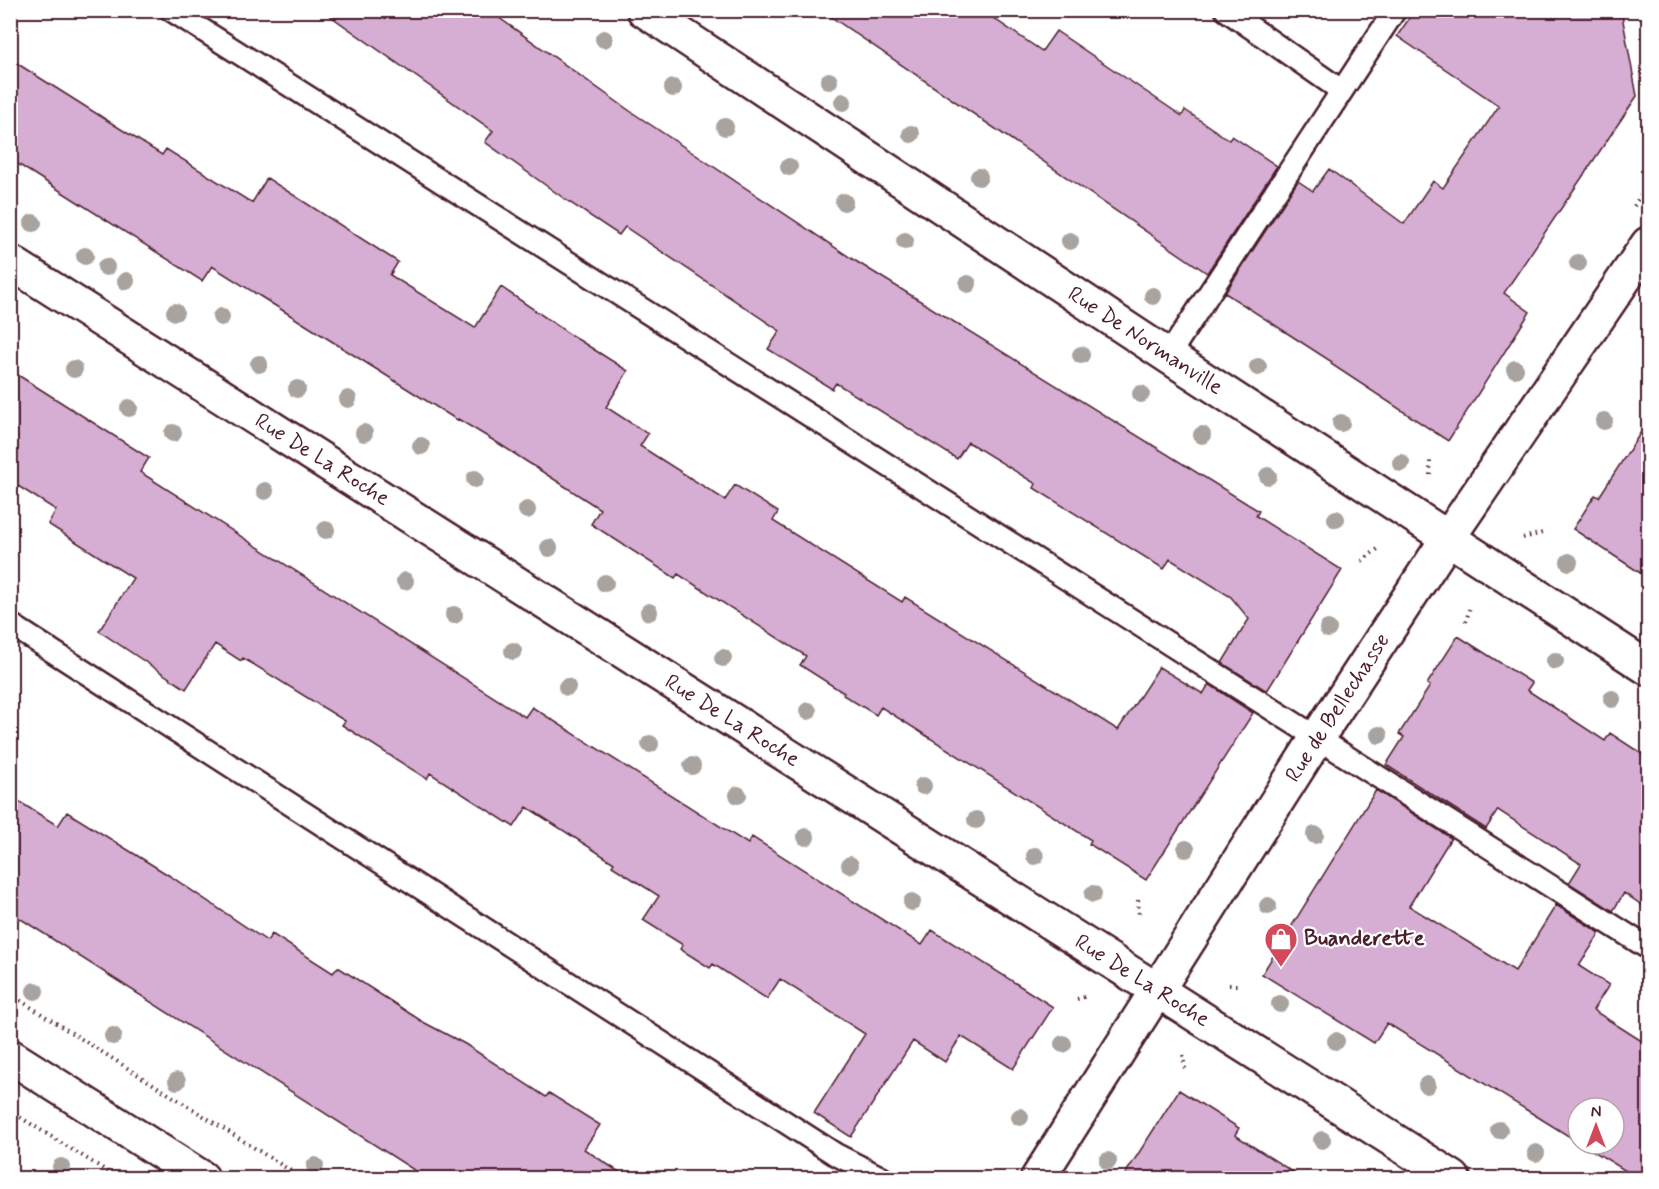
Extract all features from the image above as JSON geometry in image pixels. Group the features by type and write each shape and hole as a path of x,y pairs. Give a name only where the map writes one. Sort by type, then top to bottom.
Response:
{"street":[{"name":"Rue De Normanville","path":"644,10 1168,356 1648,668"},
{"name":"Rue de Bellechasse","path":"1038,1179 1317,738 1448,538 1648,244"},
{"name":"Rue De La Roche","path":"10,262 1453,1179"},
{"path":"10,1056 202,1179"}],"lane":[{"path":"171,10 1648,948"},
{"path":"1226,10 1342,91"},
{"path":"1168,356 1395,10"},
{"path":"10,624 835,1154 882,1179"}],"path":[{"path":"1430,460 1430,475"},
{"path":"1519,539 1546,532"},
{"path":"1362,561 1379,548"},
{"path":"1466,622 1470,606"},
{"path":"1138,900 1139,916"},
{"path":"1228,985 1240,985"},
{"path":"10,994 302,1179"},
{"path":"1077,999 1088,996"},
{"path":"1183,1054 1185,1069"},
{"path":"10,1111 117,1179"}],"building":[{"path":"322,10 488,10 630,111 854,260 1259,511 1256,516 1342,570 1267,691 1222,663 1249,619 1231,597 1170,559 1164,569 1034,488 1036,484 968,442 957,459 836,383 832,389 768,349 780,331 625,227 619,235 569,202 485,142 493,131"},
{"path":"821,10 981,10 1042,51 1056,31 1182,116 1185,110 1229,140 1232,136 1277,166 1207,273"},
{"path":"1415,10 1621,10 1637,96 1504,293 1530,312 1448,441 1225,293 1298,181 1313,191 1329,169 1404,224 1433,181 1443,188 1499,106 1397,36"},
{"path":"10,59 162,155 166,149 252,203 267,178 398,262 390,275 475,328 501,287 628,371 606,407 648,434 640,446 725,500 735,485 778,512 773,521 902,602 905,597 1118,730 1159,667 1203,694 1209,684 1253,713 1146,880 1089,844 1091,840 881,707 876,715 843,695 844,693 800,665 806,656 678,574 675,578 591,524 600,509 501,445 457,420 212,266 202,281 10,159"},
{"path":"10,370 149,458 140,472 525,717 532,707 748,844 752,837 922,945 932,930 1053,1007 1013,1069 961,1036 945,1062 913,1041 851,1137 814,1113 865,1034 780,979 767,999 713,964 710,968 680,949 683,945 643,920 659,896 612,866 614,863 527,807 514,827 430,773 427,779 342,725 345,721 243,658 241,661 215,644 186,689 99,631 133,578 48,524 56,510 10,481"},
{"path":"1648,421 1648,578 1573,529 1595,495 1599,497"},
{"path":"1458,636 1532,683 1527,690 1605,741 1610,733 1648,758 1648,909 1624,893 1613,911 1569,883 1581,864 1498,810 1486,829 1386,765 1404,737 1399,734 1430,686 1427,684"},
{"path":"1376,790 1451,838 1409,906 1515,971 1556,905 1600,933 1579,966 1609,985 1593,1010 1648,1045 1648,1179 1639,1179 1602,1156 1626,1156 1626,1096 1566,1096 1566,1135 1387,1023 1374,1043 1262,974"},
{"path":"10,796 58,826 67,812 170,876 267,941 272,934 333,973 338,967 423,1022 465,1044 546,1097 549,1093 600,1125 584,1149 630,1179 428,1179 10,912"},
{"path":"1179,1090 1239,1128 1235,1135 1304,1179 1122,1179"}],"place":[{"name":"Buanderette","path":"1281,968"}]}
